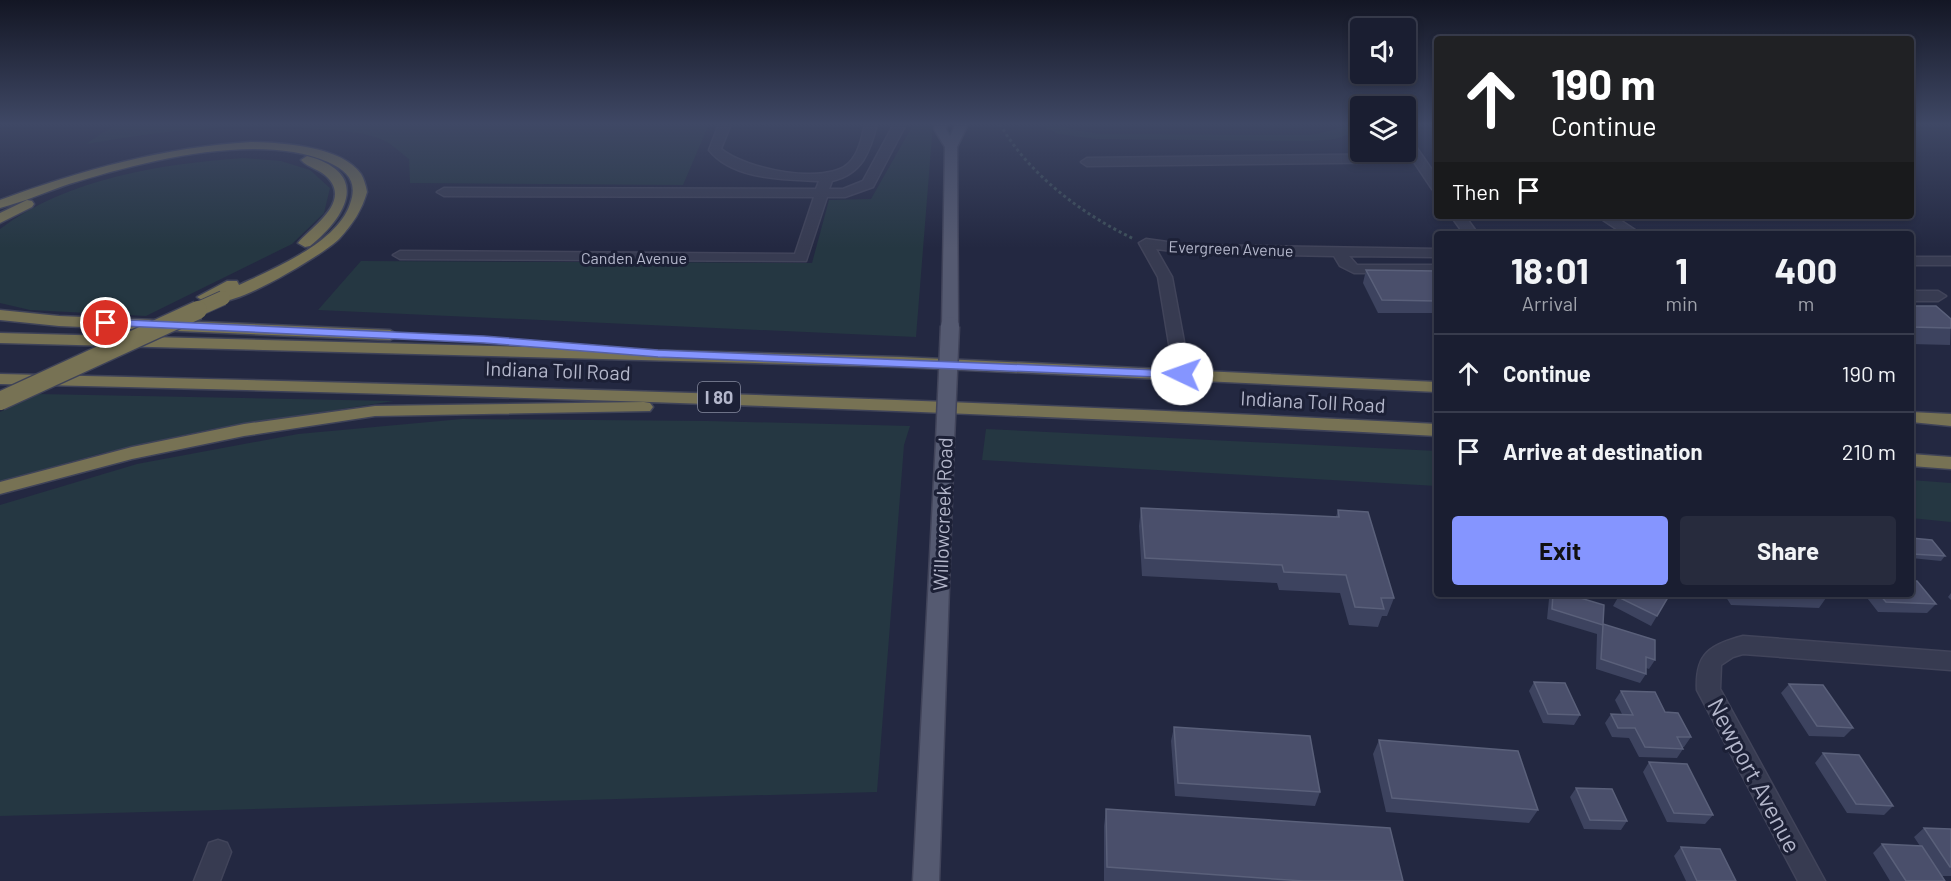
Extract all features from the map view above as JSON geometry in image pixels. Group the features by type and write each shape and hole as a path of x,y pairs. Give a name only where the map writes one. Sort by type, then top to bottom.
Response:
{"highway":[{"path":"0,204 118,165"},
{"path":"0,219 41,198 105,174 140,165"},
{"path":"0,391 278,261 318,233 333,218 342,203 342,188 335,175 323,165"},
{"path":"0,401 287,267 333,236 351,218 360,202 360,184 351,170 344,165"},
{"path":"0,315 71,321 484,339 658,354"},
{"name":"Indiana Toll Road","path":"0,338 658,354 1182,374 1434,387"},
{"name":"Indiana Toll Road","path":"0,379 749,398 1434,430"},
{"path":"0,488 132,453 233,432 375,411 648,407 749,398"},
{"path":"1914,417 1951,420"},
{"path":"1914,460 1951,463"}],"main road":[{"name":"Willowcreek Road","path":"926,881 950,326 951,165"}],"street":[{"path":"741,165 759,172 826,178 843,176 855,165"},
{"path":"444,192 845,193 868,184 878,165"},
{"path":"1423,165 1434,179"},
{"path":"822,194 826,178"},
{"name":"Canden Avenue","path":"400,255 801,258 822,194"},
{"path":"1609,219 1629,231"},
{"path":"1146,243 1165,277 1182,374"},
{"name":"Evergreen Avenue","path":"1146,243 1188,249 1434,253"},
{"path":"1340,252 1345,263 1354,269 1434,269"},
{"path":"1914,261 1951,261"},
{"path":"1914,296 1938,296"},
{"name":"Newport Avenue","path":"1812,881 1709,690 1707,675 1711,661 1722,650 1743,645 1951,661"},
{"path":"207,881 218,852"}],"path":[{"name":"Evergreen Avenue","path":"1033,165 1087,212 1116,232 1146,243"}],"shaded area":[{"path":"174,165 294,165 310,170 330,188 324,213 292,244 146,316 30,310 0,303 0,229 55,197 116,177"},
{"path":"409,165 691,165 683,185 410,183"},
{"path":"890,165 930,165 916,337 318,310 361,261 812,263 829,200 871,199"},
{"path":"38,394 394,401 212,429 99,454 0,482 0,412"},
{"path":"462,419 708,421 910,426 904,445 877,792 0,816 0,505 137,464 298,434"},
{"path":"986,429 1434,451 1434,486 982,460"},
{"path":"1914,480 1951,483 1951,522 1914,518"}],"building":[{"path":"1366,270 1434,271 1434,301 1382,300"},
{"path":"1914,306 1936,306 1951,319 1951,328 1914,327"},
{"path":"1141,508 1339,517 1338,510 1368,512 1394,598 1381,598 1384,609 1355,607 1346,575 1284,572 1282,565 1145,558"},
{"path":"1914,538 1932,540 1945,556 1914,554"},
{"path":"1914,581 1917,581 1936,604 1886,602 1882,597 1914,597"},
{"path":"1553,597 1577,597 1604,605 1603,624 1655,640 1655,660 1646,657 1646,674 1601,659 1603,625 1552,609"},
{"path":"1618,597 1668,597 1657,616"},
{"path":"1534,682 1565,683 1580,715 1548,714"},
{"path":"1789,684 1823,685 1853,728 1817,726"},
{"path":"1621,691 1655,692 1665,712 1678,713 1691,737 1677,737 1683,749 1645,747 1635,728 1618,728 1611,714 1633,715"},
{"path":"1174,727 1310,736 1320,792 1178,783"},
{"path":"1379,740 1518,751 1538,810 1392,798"},
{"path":"1823,753 1859,755 1893,806 1856,804"},
{"path":"1649,762 1687,764 1713,815 1674,813"},
{"path":"1576,788 1612,789 1627,821 1590,820"},
{"path":"1106,809 1390,828 1403,881 1303,881 1107,867"},
{"path":"1924,828 1951,829 1951,867 1950,867"},
{"path":"1882,844 1922,846 1945,881 1906,881"},
{"path":"1681,847 1720,849 1736,881 1697,881"}],"route":[{"path":"106,323 484,339 658,354 1182,374"}]}
